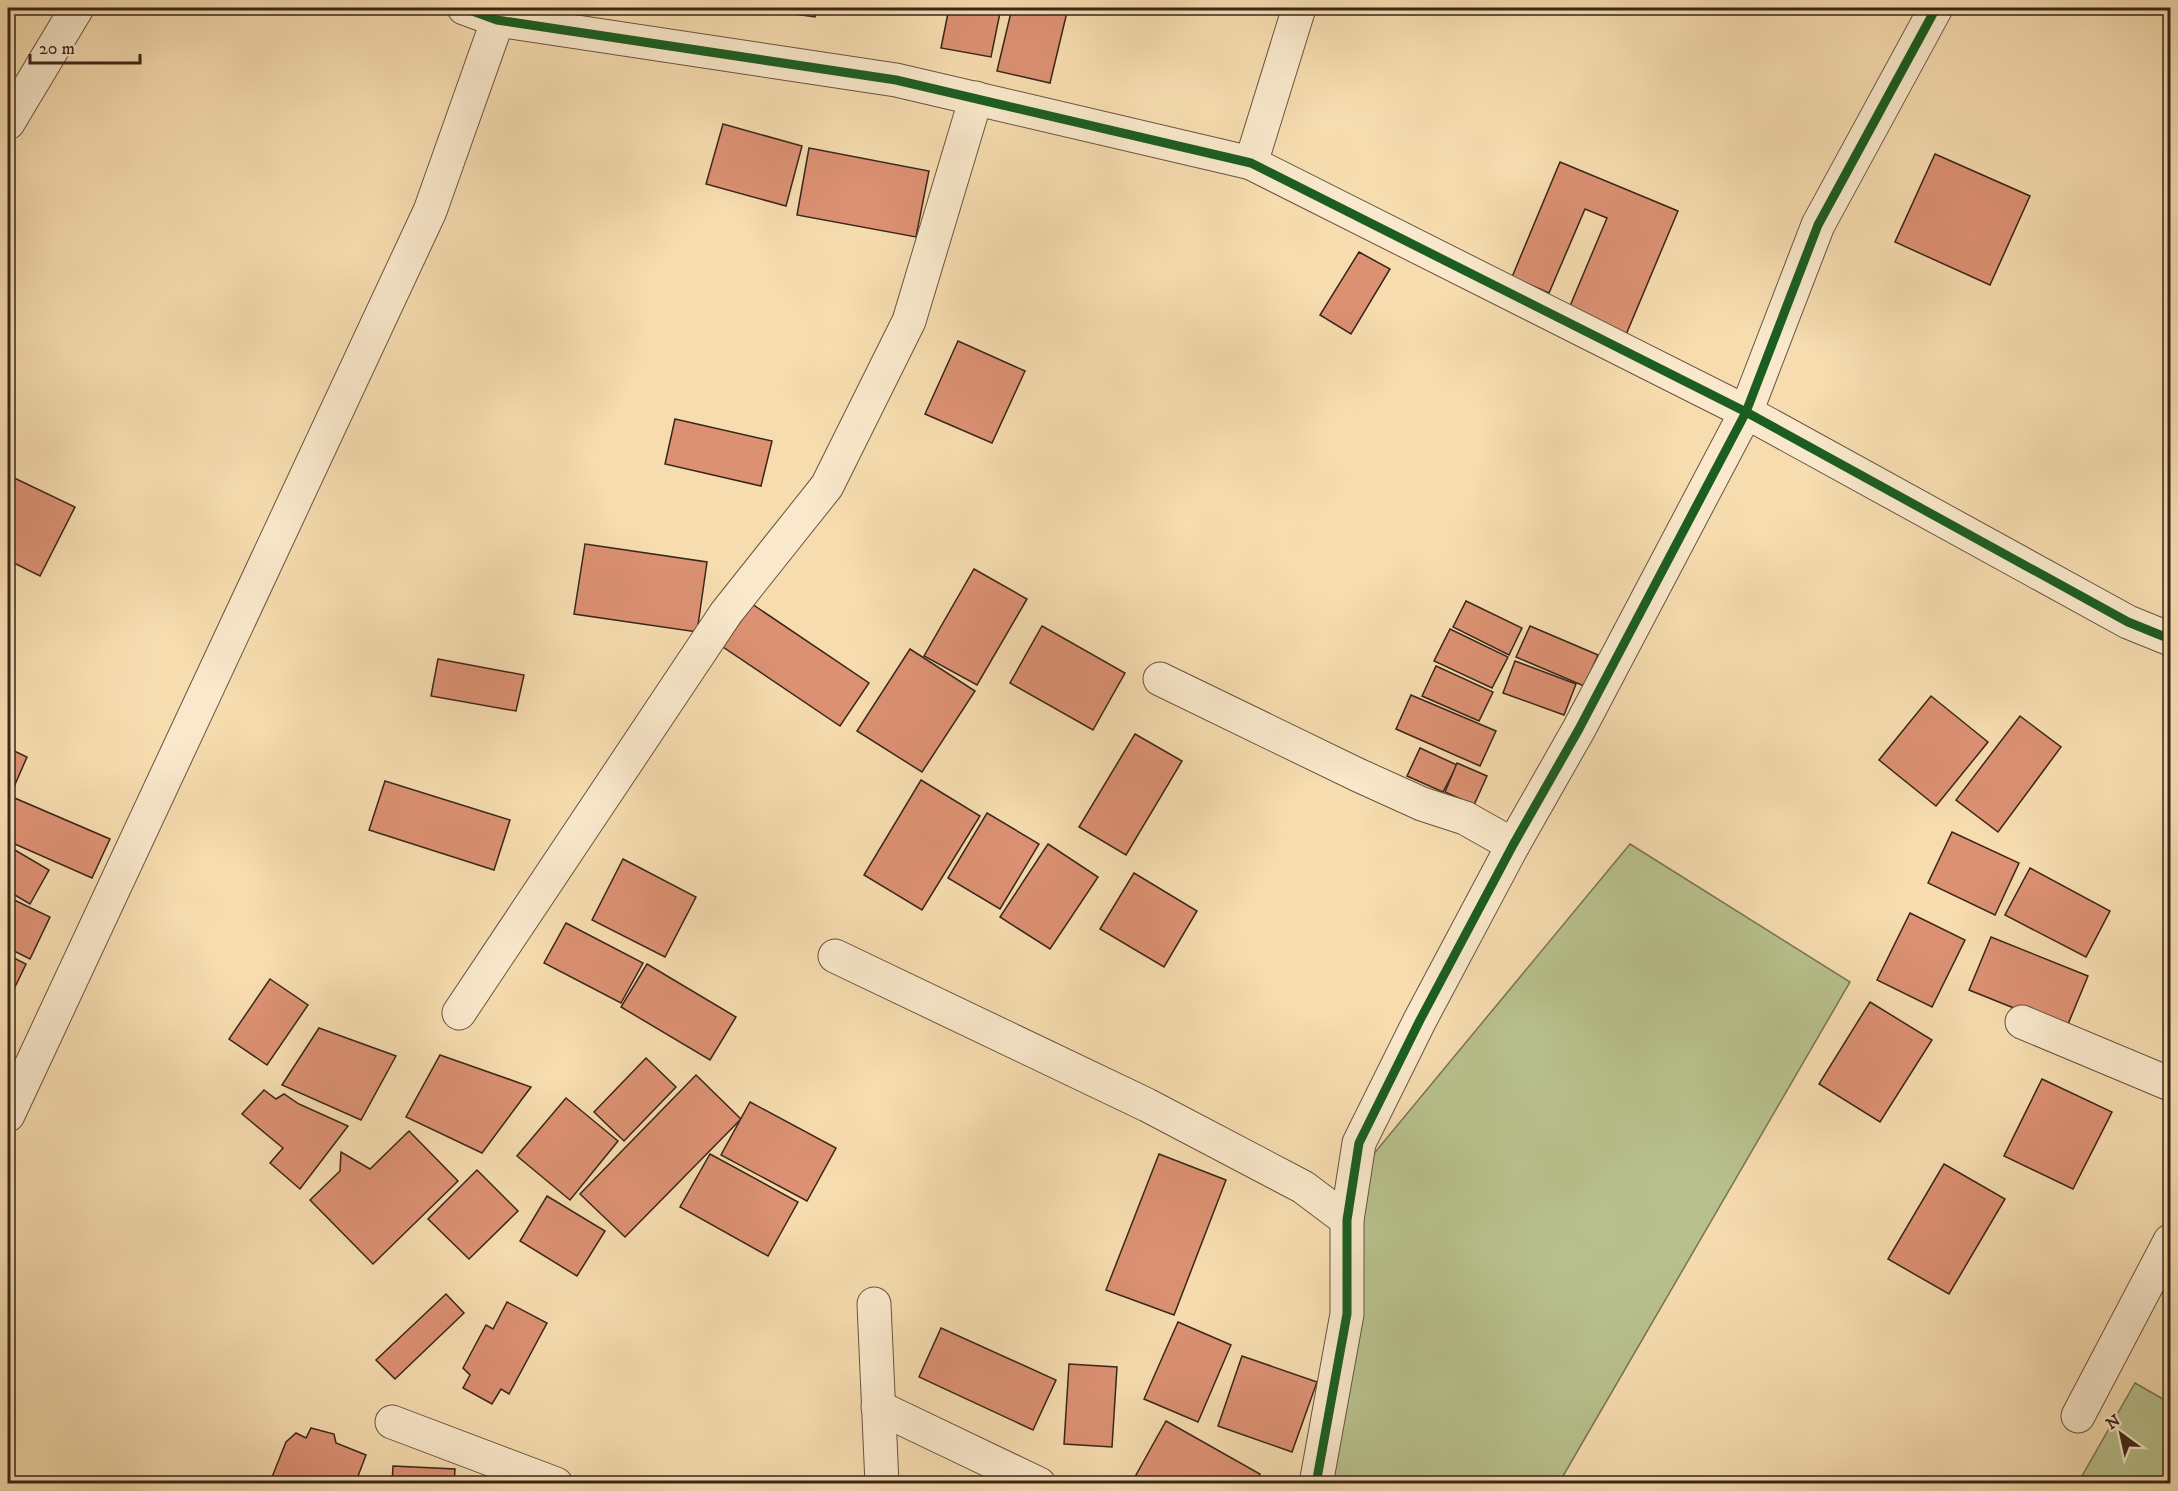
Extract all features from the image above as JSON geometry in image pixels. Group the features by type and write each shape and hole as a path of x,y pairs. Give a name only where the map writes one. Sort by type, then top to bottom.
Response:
{"street":[{"path":"8,123 77,8"},
{"path":"464,8 896,80 1251,163 1746,411 2128,621 2170,639"},
{"path":"1251,163 1299,8"},
{"path":"1316,1484 1347,1314 1347,1220 1359,1143 1420,1020 1513,845 1585,719 1746,411 1818,225 1936,8"},
{"path":"8,1115 430,211 500,14"},
{"path":"459,1013 726,613 827,486 909,321 976,98"},
{"path":"1160,679 1358,775 1422,804 1465,818 1513,845"},
{"path":"836,956 1147,1106 1303,1187 1347,1220"},
{"path":"2022,1022 2170,1084"},
{"path":"2078,1416 2170,1241"},
{"path":"874,1304 882,1484"},
{"path":"878,1407 1040,1484"},
{"path":"392,1422 556,1484"}],"green space":[{"path":"1630,844 1850,982 1559,1483 1318,1484 1367,1162"},
{"path":"2135,1383 2170,1403 2170,1483 2078,1483"}],"building":[{"path":"773,8 817,8 815,17 773,11"},
{"path":"949,8 1001,8 991,57 941,48"},
{"path":"1012,8 1068,8 1050,83 997,71"},
{"path":"723,124 802,146 786,206 706,184"},
{"path":"809,148 929,171 916,237 797,215"},
{"path":"1935,154 2030,196 1990,285 1895,242"},
{"path":"1560,162 1678,211 1625,337 1567,313 1607,218 1585,209 1549,293 1512,277"},
{"path":"1359,252 1390,269 1351,334 1320,315"},
{"path":"958,341 1025,371 992,443 925,414"},
{"path":"675,419 772,441 761,486 665,464"},
{"path":"8,475 75,507 40,576 8,560"},
{"path":"585,544 707,562 697,632 574,614"},
{"path":"974,569 1027,599 977,685 924,656"},
{"path":"1466,601 1522,628 1509,655 1453,627"},
{"path":"752,604 869,683 840,726 723,647"},
{"path":"1042,626 1125,673 1093,730 1010,683"},
{"path":"1530,626 1598,655 1584,686 1516,657"},
{"path":"1450,629 1508,657 1492,688 1434,661"},
{"path":"910,649 975,691 922,772 857,731"},
{"path":"438,659 524,675 516,711 431,696"},
{"path":"1515,661 1576,684 1564,715 1503,693"},
{"path":"1436,666 1493,692 1479,721 1422,696"},
{"path":"1411,695 1496,731 1480,766 1396,729"},
{"path":"1931,696 1988,742 1936,806 1879,760"},
{"path":"2020,716 2061,747 1998,832 1956,800"},
{"path":"1135,734 1182,761 1126,855 1079,827"},
{"path":"8,748 27,757 10,796 110,839 92,878 8,841"},
{"path":"1420,748 1457,765 1443,792 1407,776"},
{"path":"1457,763 1487,776 1474,805 1445,792"},
{"path":"921,780 980,816 922,910 864,875"},
{"path":"385,781 510,820 494,870 369,830"},
{"path":"987,813 1039,844 1000,909 948,878"},
{"path":"1952,832 2019,863 1995,915 1928,883"},
{"path":"1048,844 1098,877 1050,949 1000,917"},
{"path":"8,846 49,870 30,904 8,891"},
{"path":"623,859 696,897 665,957 592,920"},
{"path":"2030,868 2110,911 2086,957 2005,915"},
{"path":"1134,873 1197,911 1164,967 1100,929"},
{"path":"8,897 50,917 30,959 8,948"},
{"path":"1910,913 1965,940 1932,1007 1877,980"},
{"path":"566,923 643,963 621,1003 544,963"},
{"path":"1991,937 2088,976 2066,1029 1969,990"},
{"path":"8,955 26,964 14,989 8,986"},
{"path":"647,964 736,1017 710,1060 621,1007"},
{"path":"270,979 308,1005 267,1065 229,1039"},
{"path":"1870,1002 1932,1040 1880,1122 1819,1084"},
{"path":"319,1028 396,1056 361,1120 282,1085"},
{"path":"440,1055 531,1087 482,1153 406,1117"},
{"path":"646,1058 676,1087 624,1141 594,1112"},
{"path":"696,1075 741,1119 625,1237 580,1194"},
{"path":"2042,1079 2112,1112 2073,1189 2004,1156"},
{"path":"264,1090 276,1099 284,1094 299,1104 348,1126 300,1189 270,1163 283,1148 242,1114"},
{"path":"566,1098 618,1141 570,1200 517,1156"},
{"path":"750,1102 836,1148 807,1201 721,1155"},
{"path":"409,1131 458,1181 373,1264 310,1200 340,1171 341,1152 370,1169"},
{"path":"710,1154 798,1202 768,1256 680,1207"},
{"path":"1159,1154 1226,1180 1174,1315 1106,1290"},
{"path":"1944,1164 2005,1199 1949,1294 1888,1259"},
{"path":"477,1170 518,1211 469,1259 428,1219"},
{"path":"547,1196 605,1231 577,1276 520,1241"},
{"path":"446,1294 464,1313 395,1379 376,1360"},
{"path":"507,1302 547,1323 509,1394 501,1389 492,1404 463,1388 470,1375 463,1368 486,1325 493,1329"},
{"path":"1178,1322 1231,1345 1198,1422 1144,1399"},
{"path":"941,1328 1056,1380 1033,1430 919,1377"},
{"path":"1242,1356 1317,1382 1292,1452 1218,1426"},
{"path":"1069,1364 1117,1367 1112,1447 1064,1444"},
{"path":"1166,1421 1260,1474 1254,1484 1131,1484"},
{"path":"311,1428 334,1434 336,1443 366,1455 355,1484 288,1484 272,1477 286,1442 296,1433 306,1438"},
{"path":"393,1466 455,1469 454,1484 392,1484"}],"cycle path":[{"path":"464,8 497,20 896,80 1251,163 1746,412 2128,622 2170,639"},
{"path":"1316,1484 1347,1314 1347,1220 1359,1143 1420,1020 1513,845 1579,729 1746,412 1818,225 1936,8"}]}
